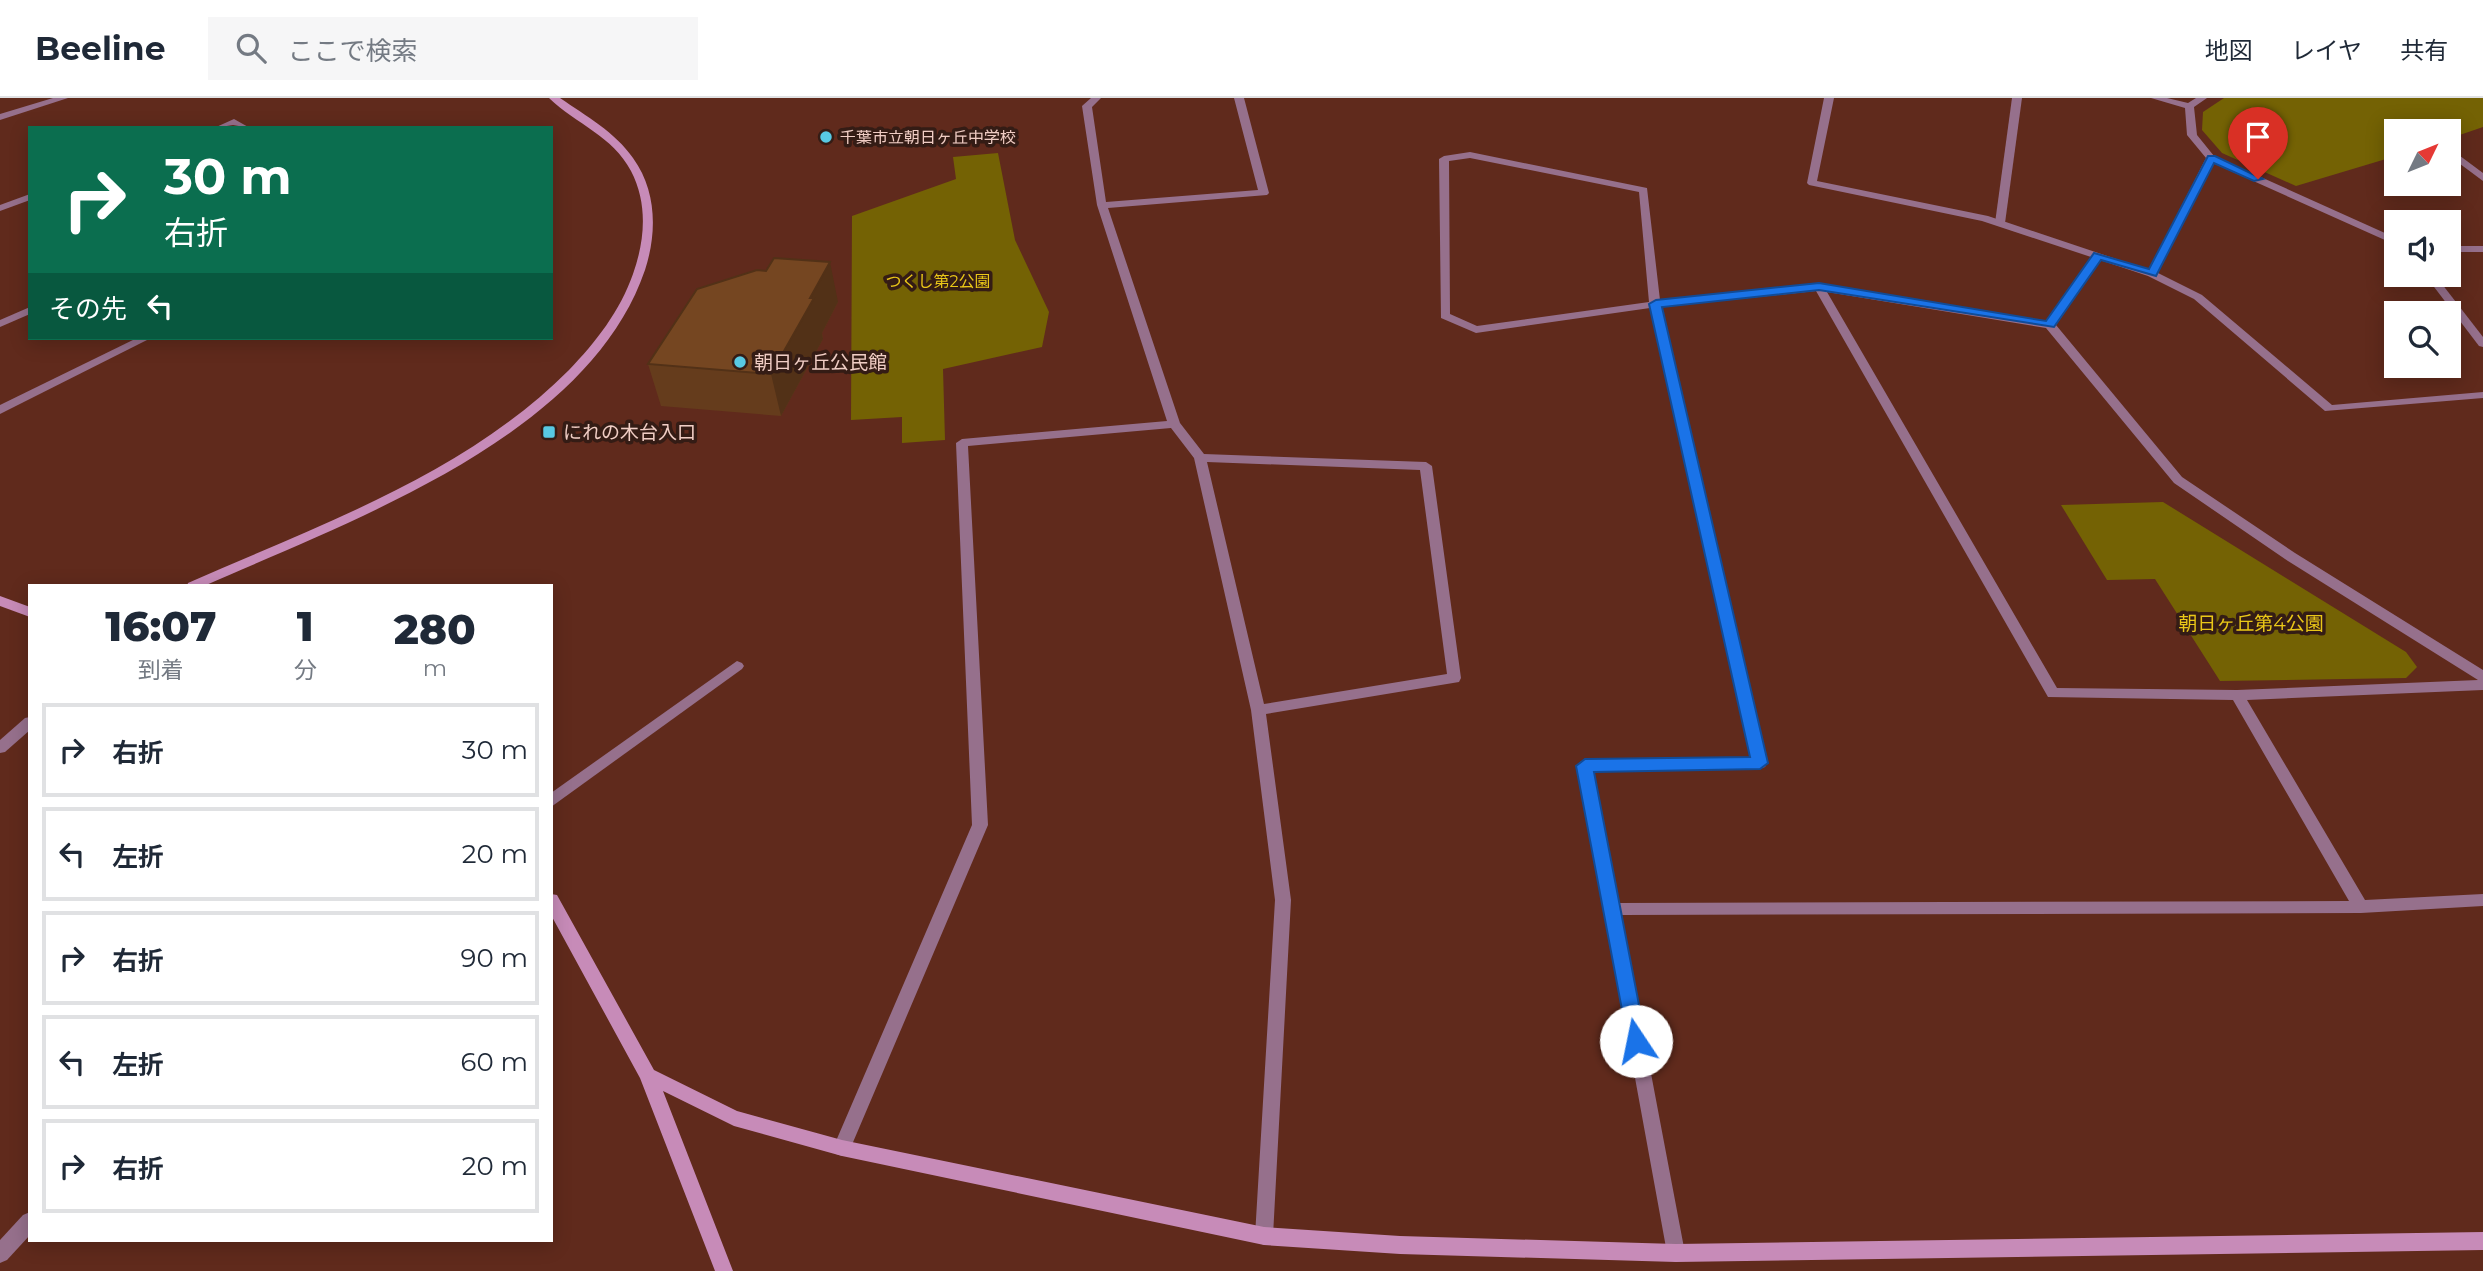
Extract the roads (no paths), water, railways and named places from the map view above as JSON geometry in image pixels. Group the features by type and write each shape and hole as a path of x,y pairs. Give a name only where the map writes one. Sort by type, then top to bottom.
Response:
{"street":[{"path":"0,117 63,98"},
{"path":"197,584 421,483 488,442 553,390 593,351 624,309 641,273 649,235 648,204 622,150 554,98"},
{"path":"1096,98 1087,106 1102,205 1174,424 1200,458 1258,710 1283,900 1264,1236"},
{"path":"1102,205 1265,193 1239,98"},
{"path":"1829,98 1812,183 2000,223 2152,274 2198,297 2329,410 2483,395"},
{"path":"2000,223 2017,98"},
{"path":"2156,98 2189,106 2202,98"},
{"path":"2189,106 2192,135 2211,158 2384,237"},
{"path":"224,126 234,122 241,126"},
{"path":"1676,1253 1585,766 1760,763 1656,304 1644,190 1470,155 1444,159 1446,316 1456,324 1476,330 1656,304 1819,287 2050,325 2178,480 2290,556 2483,677"},
{"path":"2152,274 2211,158"},
{"path":"2461,160 2483,178"},
{"path":"0,208 28,198"},
{"path":"2461,249 2483,249"},
{"path":"2050,325 2098,256"},
{"path":"1819,287 2053,694 2237,695 2483,685"},
{"path":"2439,287 2483,344"},
{"path":"0,324 28,311"},
{"path":"0,410 141,340"},
{"path":"842,1148 980,825 962,443 1174,424"},
{"path":"1200,458 1426,466 1454,678 1258,710"},
{"path":"0,601 28,611"},
{"path":"553,800 737,666"},
{"path":"2237,695 2361,907"},
{"path":"0,748 28,724"},
{"path":"1611,909 2361,907 2483,900"},
{"path":"553,904 648,1074 724,1271"},
{"path":"648,1074 733,1118 842,1148 1264,1236 1400,1245 1676,1253 2483,1241"},
{"path":"0,1254 28,1223"}],"place":[{"name":"千葉市立朝日ヶ丘中学校","path":"826,137"},
{"name":"朝日ヶ丘公民館","path":"740,362"},
{"name":"にれの木台入口","path":"549,432"}],"park label":[{"name":"つくし第2公園","path":"938,281"},
{"name":"朝日ヶ丘第4公園","path":"2251,623"}]}
